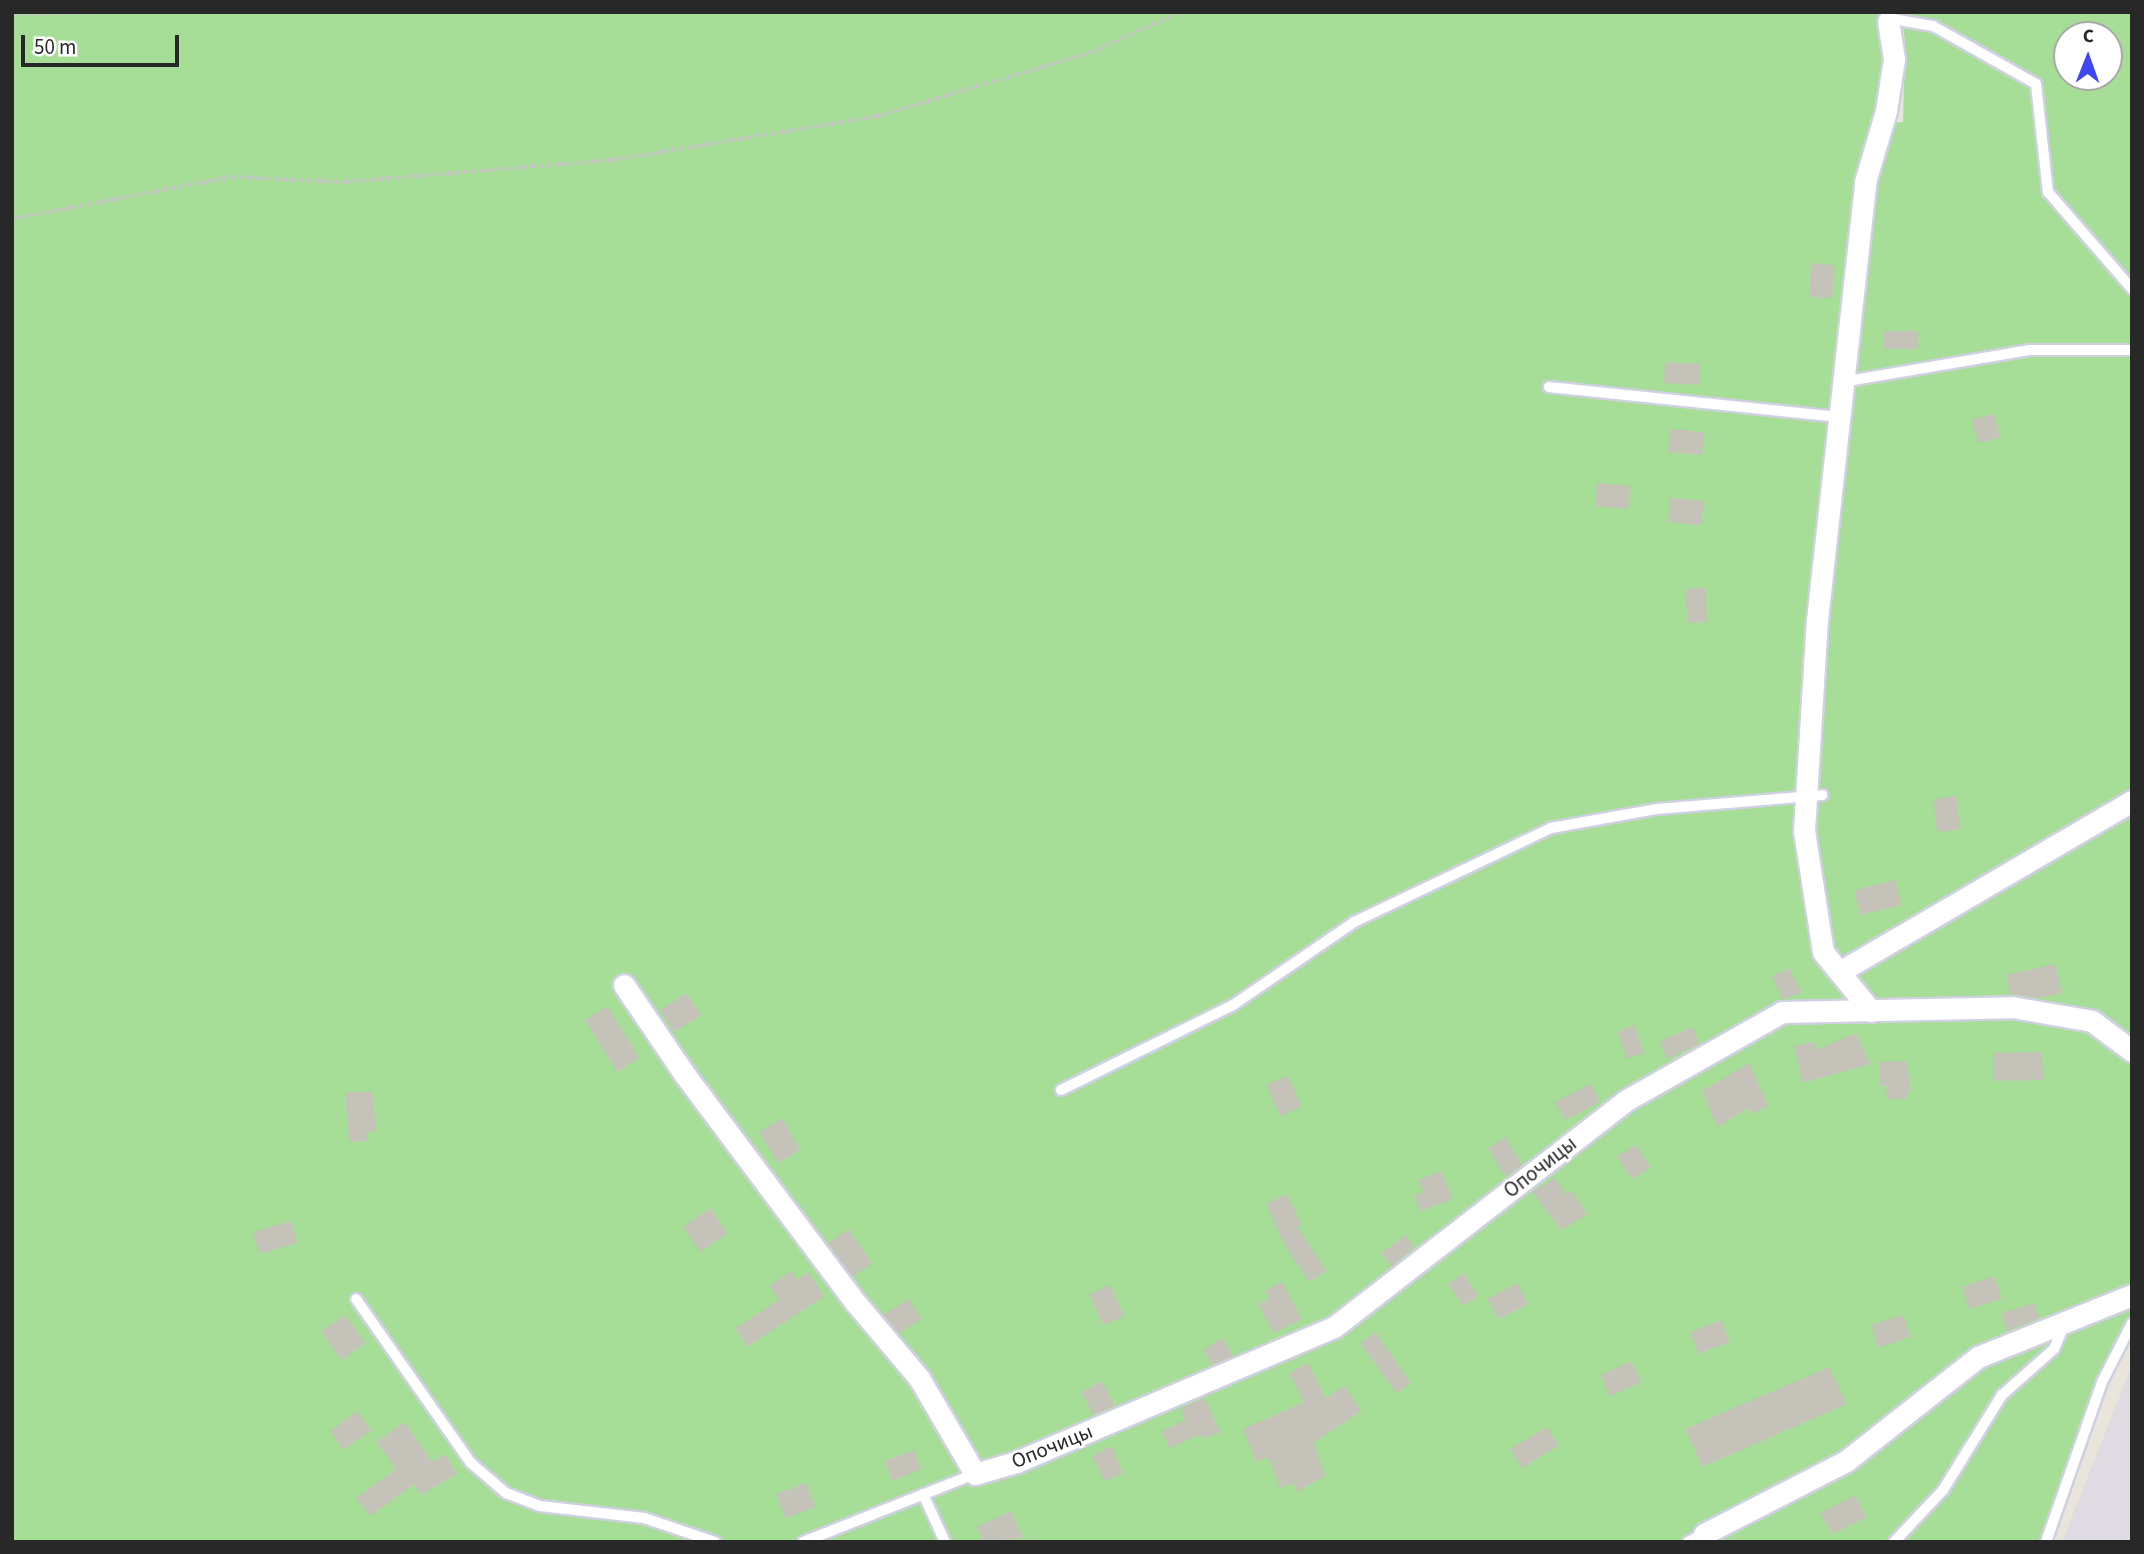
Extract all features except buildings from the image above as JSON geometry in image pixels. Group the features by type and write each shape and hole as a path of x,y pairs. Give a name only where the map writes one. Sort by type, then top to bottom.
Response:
{"street":[{"path":"1871,1011 1824,952 1812,896 1804,831 1814,796 1816,620 1865,182 1886,111 1894,59 1886,16"},
{"path":"1841,971 2132,801"},
{"path":"624,985 685,1075 855,1302 919,1378 975,1474"},
{"name":"Опочицы","path":"975,1474 1016,1462 1334,1327 1625,1101 1782,1012 2012,1007 2092,1021 2132,1051"},
{"path":"1696,1538 1846,1461 1978,1357 2064,1325 2132,1295"}],"lane":[{"path":"1886,16 1933,26 2036,84 2048,192 2132,289"},
{"path":"1842,382 2030,350 2132,350"},
{"path":"1549,387 1838,417"},
{"path":"1061,1090 1233,1005 1354,922 1551,828 1657,808 1814,796"},
{"path":"356,1299 471,1463 506,1493 540,1506 644,1518 715,1542"},
{"path":"2046,1542 2102,1382 2132,1323"},
{"path":"1894,1542 1943,1490 2002,1395 2054,1349 2064,1325"},
{"path":"803,1542 975,1474"},
{"path":"923,1494 945,1542"}],"path":[{"path":"12,14 109,12"},
{"path":"12,219 231,177 344,182 612,160 877,116 1090,54 1180,12"}],"shaded area":[{"path":"2132,1365 2132,1542 2062,1542"}],"green space":[{"path":"12,12 1880,12 1886,73 1873,124 1903,122 1905,42 1901,12 2132,12 2132,1328 2042,1542 12,1542"}]}
